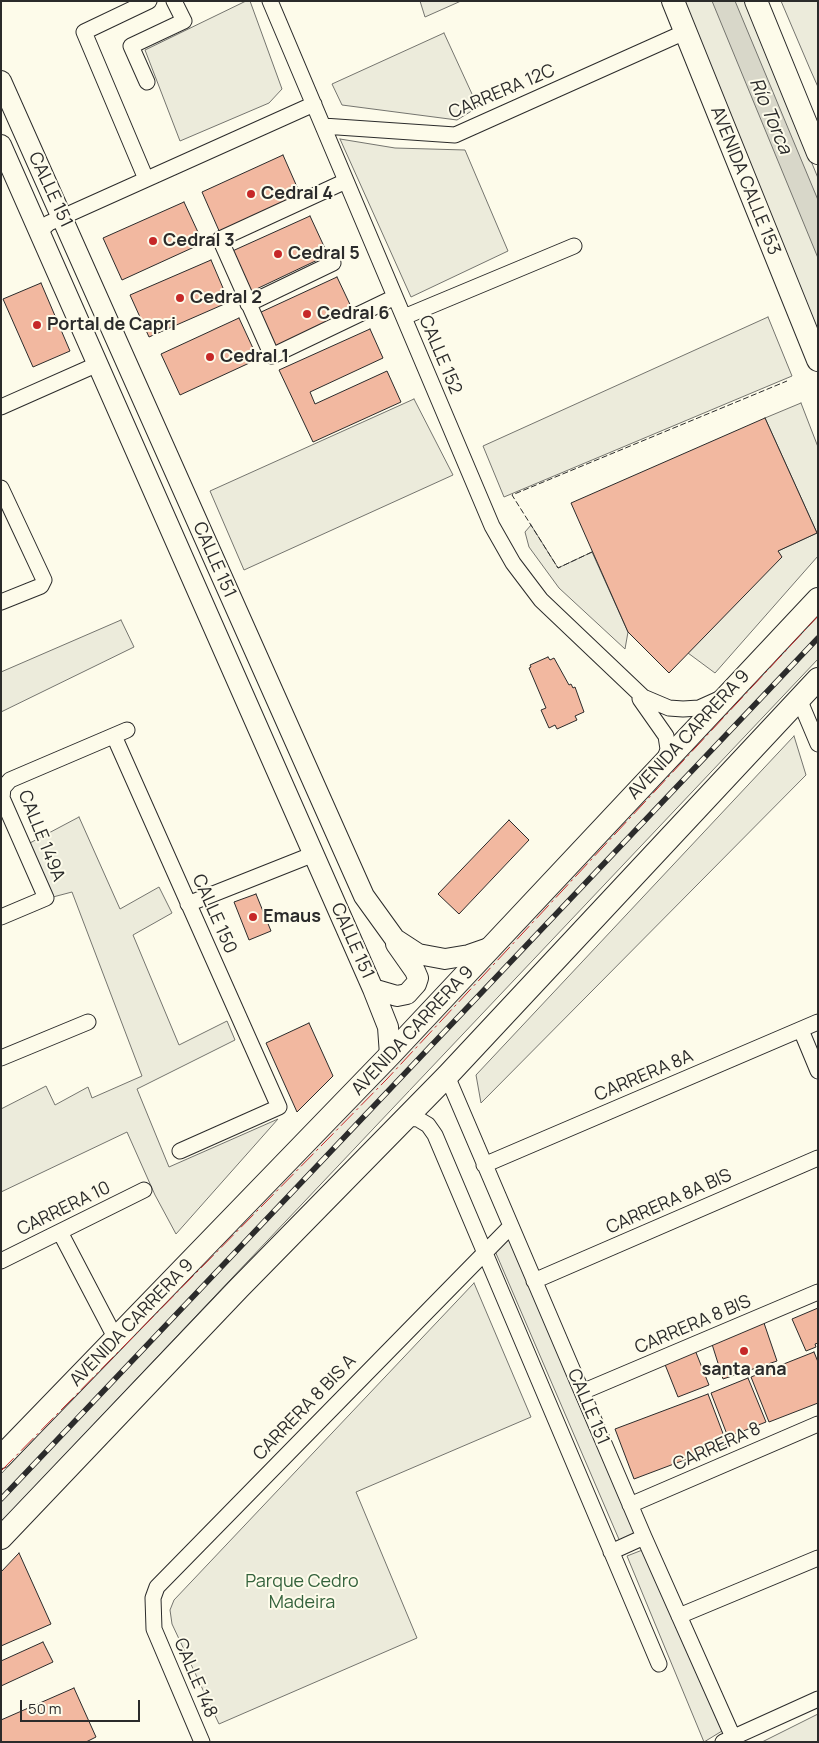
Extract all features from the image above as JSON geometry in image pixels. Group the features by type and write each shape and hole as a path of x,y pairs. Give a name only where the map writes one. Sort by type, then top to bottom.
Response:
{"main road":[{"name":"AVENIDA CALLE 153","path":"673,1 818,360"},
{"path":"756,1 818,153"},
{"name":"AVENIDA CARRERA 9","path":"1,1458 390,1055 728,692 818,599"},
{"path":"1,1538 239,1288 447,1076 818,679"}],"street":[{"path":"146,179 84,32 149,1"},
{"path":"147,82 131,46 184,21 174,1"},
{"name":"CALLE 152","path":"270,1 492,526 513,564 541,600 632,688 655,704 683,710 707,705 728,692"},
{"name":"CARRERA 12C","path":"323,126 455,135 685,32"},
{"name":"CALLE 151","path":"1,81 364,896 386,929 406,947 431,958 445,959 469,956 492,947"},
{"path":"39,232 49,223 62,216 314,104"},
{"path":"1,145 14,140 27,140"},
{"name":"CALLE 151","path":"1,145 373,989 388,1027 390,1055"},
{"path":"346,181 220,239 272,356 395,297"},
{"path":"404,317 574,246"},
{"path":"248,304 333,263"},
{"path":"1,407 98,364"},
{"path":"1,488 44,580 41,586 1,602"},
{"name":"CALLE 152","path":"632,688 666,736 668,749 664,762"},
{"path":"799,700 818,744"},
{"name":"CALLE 150","path":"3,788 10,780 121,733 188,904 279,1107 180,1151"},
{"name":"CALLE 149A","path":"1,917 46,898 2,798 3,788"},
{"path":"188,904 314,854"},
{"path":"373,989 397,996 407,994 412,991 418,978 416,971 386,929"},
{"path":"1,1058 88,1022"},
{"name":"CARRERA 8A","path":"484,1165 818,1022"},
{"path":"801,1030 818,1071"},
{"name":"CALLE 151","path":"447,1076 679,1616 728,1740"},
{"name":"CALLE 151","path":"406,1118 418,1120 428,1125 435,1135 659,1664"},
{"name":"CARRERA 8A BIS","path":"534,1281 818,1158"},
{"name":"CARRERA 10","path":"1,1261 144,1190"},
{"name":"CARRERA 8 BIS A","path":"154,1629 154,1598 157,1587 484,1251 511,1226"},
{"path":"60,1232 116,1339"},
{"name":"CARRERA 8 BIS","path":"582,1392 818,1292"},
{"name":"CARRERA 8","path":"630,1505 818,1424"},
{"path":"611,1552 644,1537"},
{"path":"679,1616 818,1558"},
{"name":"CALLE 148","path":"154,1629 202,1742"},
{"path":"728,1740 818,1700"}],"green space":[{"path":"246,1 250,1 282,89 269,103 180,141 145,50"},
{"path":"420,1 461,1 425,17"},
{"path":"682,1 745,1 818,178 818,334"},
{"path":"781,1 818,1 818,87 810,69"},
{"path":"444,33 478,107 457,120 342,105 332,84"},
{"path":"340,139 395,148 465,150 508,251 411,297"},
{"path":"768,317 792,376 504,497 483,446"},
{"path":"414,399 453,475 244,570 210,491"},
{"path":"801,403 818,447 818,556 715,673 688,653 781,557 778,551 817,533 765,418"},
{"path":"531,525 558,568 592,552 628,632 625,649 559,588 529,547 525,532"},
{"path":"818,614 818,659 1,1522 1,1474"},
{"path":"121,620 134,647 1,712 1,672"},
{"path":"794,736 806,775 481,1103 476,1075"},
{"path":"79,817 120,909 159,887 172,913 133,935 179,1045 227,1021 235,1040 137,1089 169,1167 278,1119 176,1234 155,1195 127,1132 1,1192 1,1109 46,1086 55,1105 88,1087 92,1098 142,1076 72,892 53,897 28,844"},
{"path":"509,1239 637,1534 621,1544 495,1251"},
{"name":"Parque Cedro Madeira","path":"474,1283 531,1417 356,1492 417,1638 219,1724 172,1624 170,1610 174,1600"},
{"path":"645,1549 722,1731 704,1742 627,1556"},
{"path":"818,1714 818,1742 762,1742"}],"water":[{"name":"Río Torca","path":"712,1 735,1 818,200 818,258"}],"building":[{"name":"Cedral 4","path":"283,155 301,196 220,233 202,192"},
{"name":"Cedral 3","path":"184,202 203,243 122,280 103,238"},
{"name":"Cedral 5","path":"310,216 328,255 248,293 228,253"},
{"name":"Cedral 2","path":"211,260 229,302 149,337 130,295"},
{"name":"Cedral 6","path":"337,277 355,315 277,351 259,313"},
{"name":"Portal de Capri","path":"41,283 70,351 33,367 3,299"},
{"name":"Cedral 1","path":"239,318 258,359 180,395 161,354"},
{"path":"370,329 383,358 310,392 315,404 387,371 401,402 313,442 279,370"},
{"path":"765,418 817,533 778,551 782,557 669,673 628,632 571,503"},
{"path":"548,657 550,660 554,658 569,685 571,684 573,688 575,687 584,712 575,716 577,720 557,729 555,725 549,728 541,710 546,708 529,668 531,667 530,665"},
{"path":"509,820 529,840 459,914 438,894"},
{"name":"Emaus","path":"256,894 271,931 249,940 234,902"},
{"path":"309,1023 333,1076 297,1112 266,1043"},
{"path":"818,1308 818,1343 815,1344 816,1347 806,1351 792,1319"},
{"name":"santa ana","path":"764,1323 777,1361 723,1379 711,1341"},
{"path":"695,1350 709,1385 678,1397 664,1362"},
{"path":"814,1352 818,1362 818,1403 769,1422 751,1377"},
{"path":"748,1378 766,1422 728,1437 711,1393"},
{"path":"708,1394 727,1444 634,1479 615,1429"},
{"path":"19,1553 51,1624 1,1646 1,1572"},
{"path":"43,1642 53,1662 1,1686 1,1661"},
{"path":"74,1688 96,1737 86,1742 1,1742 1,1720"}],"railway":[{"path":"1,1499 818,638"}],"fence":[{"path":"592,552 558,568 512,495 787,381"}],"power":[{"path":"1,1471 387,1079 818,616"}],"place":[{"name":"Cedral 4","path":"251,194"},
{"name":"Cedral 3","path":"153,241"},
{"name":"Cedral 5","path":"278,254"},
{"name":"Cedral 2","path":"180,298"},
{"name":"Cedral 6","path":"307,314"},
{"name":"Portal de Capri","path":"37,325"},
{"name":"Cedral 1","path":"210,357"},
{"name":"Emaus","path":"253,917"},
{"name":"santa ana","path":"744,1351"}]}
